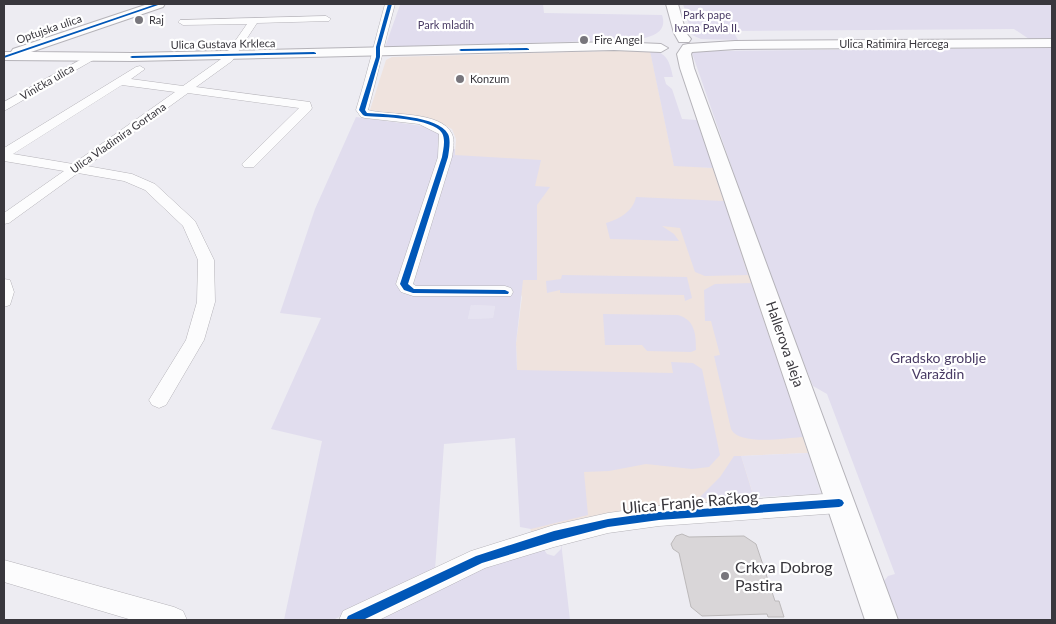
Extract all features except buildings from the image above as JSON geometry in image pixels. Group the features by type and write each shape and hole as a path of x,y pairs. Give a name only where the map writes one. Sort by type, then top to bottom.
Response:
{"main road":[{"name":"Optujska ulica","path":"4,56 159,4"},
{"name":"Hallerova aleja","path":"672,4 880,620"},
{"path":"662,44 676,18"},
{"name":"Ulica Ratimira Hercega","path":"662,44 687,49 735,45 1052,43"},
{"name":"Ulica Gustava Krkleca","path":"4,56 231,55 662,44"},
{"name":"Hallerova aleja","path":"662,44 676,55 687,49"}],"street":[{"path":"390,4 362,110 363,112 424,122 441,129 446,136 445,157 440,176 404,284 413,291 505,292"},
{"path":"183,22 326,19"},
{"name":"Ulica Vladimira Gortana","path":"4,220 186,90 231,55 254,20"},
{"name":"Vinička ulica","path":"4,107 91,57"},
{"path":"4,156 118,81 140,69"},
{"path":"118,81 306,106 249,164"},
{"path":"4,156 127,177 150,186 190,224 206,260 206,302 194,340 159,400"},
{"path":"4,284 6,292 4,301"},
{"name":"Ulica Franje Račkog","path":"352,620 480,559 554,536 608,523 659,516 839,503"},
{"path":"4,571 174,620"}],"shaded area":[{"path":"650,50 674,165 713,168 808,453 741,456 754,497 662,506 531,534 519,415 516,343 522,297 455,155 456,139 452,129 431,119 370,110 386,60 392,57"},
{"path":"471,305 495,306 493,318 468,319"},
{"path":"808,453 821,494 754,497 741,456"}],"green space":[{"name":"Park mladih","path":"543,4 544,13 662,15 663,26 652,36 636,40 385,47 400,5"},
{"name":"Park pape Ivana Pavla II.","path":"683,4 1052,4 1052,38 1029,39 1014,29 733,31 738,40 701,39 692,35"},
{"name":"Gradsko groblje Varaždin","path":"1052,48 1052,620 899,620 884,581 888,576 895,574 827,394 813,386 769,275 692,53 699,51"},
{"path":"650,51 660,53 667,59 673,77 664,77 666,84 672,89 682,119 697,120 713,168 674,166"},
{"path":"356,117 423,126 438,131 441,137 440,148 455,149 455,155 541,160 535,186 550,187 537,205 537,280 523,280 516,343 517,370 673,373 671,362 693,363 702,369 720,455 709,467 692,469 646,464 609,471 584,472 588,515 531,529 520,527 515,438 444,444 435,570 333,620 284,620 322,441 271,429 321,318 280,313 315,209","holes":["471,305 495,306 493,318 468,319"]},
{"path":"636,197 724,201 748,275 705,276 695,272 680,228 662,226 674,234 679,241 610,239 606,223 625,214 632,206"},
{"path":"562,275 687,277 692,298 685,301 684,295 560,293 560,290 547,293 546,281 561,279"},
{"path":"751,283 803,437 764,440 743,438 731,429 714,356 720,355 711,321 705,321 704,290 715,284"},
{"path":"603,314 678,315 684,317 691,324 695,333 696,350 691,352 647,351 642,345 605,345"},
{"path":"734,456 741,456 753,495 698,499 720,477"},
{"path":"561,542 570,620 373,620 487,567 542,547 547,554 554,556 561,549"}],"cycle path":[{"path":"4,57 159,4"},
{"path":"390,4 378,47 378,57 362,110 365,114 408,118 432,124 445,133 447,142 445,157 404,284 413,291 505,292"},
{"path":"461,50 527,49"},
{"path":"132,57 314,53"},
{"path":"352,620 480,559 554,536 608,523 659,516 839,503"}],"place":[{"name":"Raj","path":"139,20"},
{"name":"Fire Angel","path":"584,40"},
{"name":"Konzum","path":"460,79"},
{"name":"Crkva Dobrog Pastira","path":"725,576"}]}
